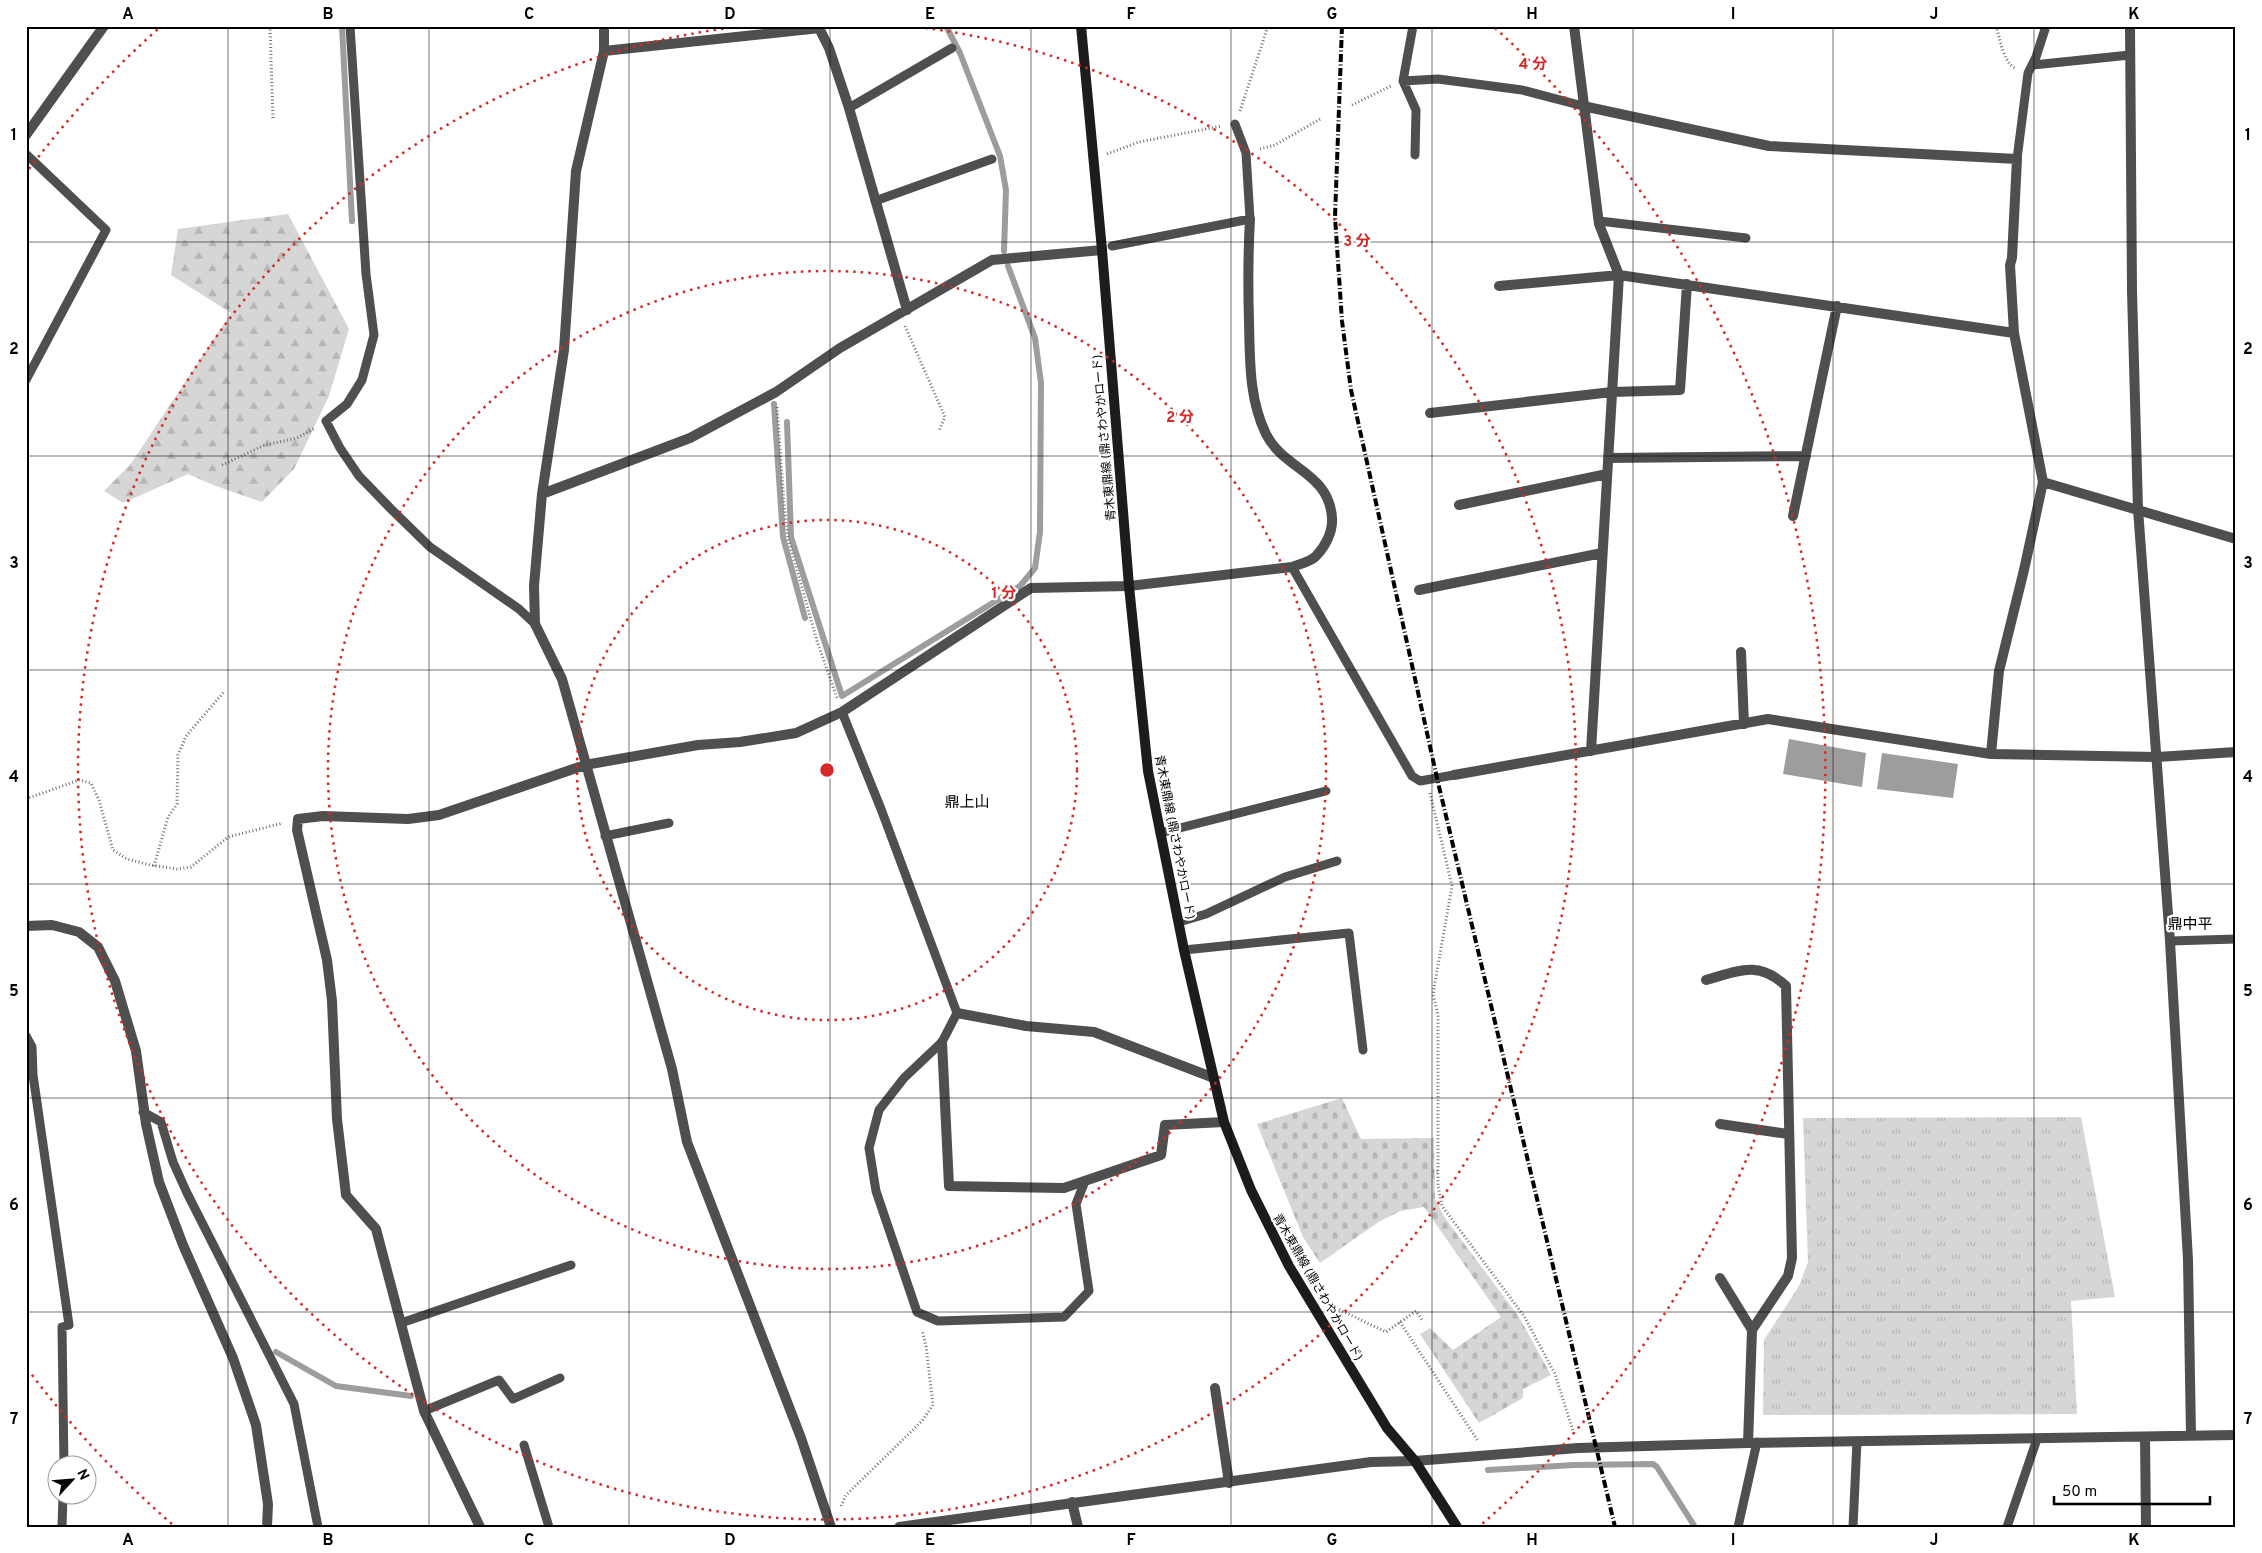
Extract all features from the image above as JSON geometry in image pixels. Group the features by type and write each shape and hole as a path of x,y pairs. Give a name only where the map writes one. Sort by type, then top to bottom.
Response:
{"main road":[{"name":"青木東鼎線 (鼎さわやかロード)","path":"1081,26 1102,250 1129,586 1148,771 1184,950 1224,1122 1251,1190 1289,1266 1387,1428 1415,1461 1457,1527"}],"street":[{"path":"26,136 104,26"},
{"path":"604,26 604,51 576,171 564,350 542,494 534,586 535,624 562,679 672,1069 687,1142 801,1438 832,1527"},
{"path":"1574,26 1599,221 1619,275 1591,751"},
{"path":"2130,26 2132,291 2138,509 2170,941 2188,1260 2191,1435"},
{"path":"604,51 820,27 849,108 876,201 903,312"},
{"path":"1583,106 1769,146 2017,160 2012,258 2010,265 2014,333 2043,482 1999,671 1991,754"},
{"path":"480,1527 424,1410 376,1229 346,1194 337,1118 332,1001 327,960 297,830 298,819 323,816 408,819 439,815 585,766 698,745 740,742 796,733 842,712 1030,588 1129,586 1292,567 1315,557 1329,537 1332,520 1329,501 1319,484 1308,473 1282,456 1267,435 1255,406 1250,378 1248,260 1250,219"},
{"path":"542,494 690,438 776,392 840,348 992,260 1102,250"},
{"path":"1499,286 1619,275 2014,333"},
{"path":"1430,413 1612,392 1680,390 1687,284"},
{"path":"1793,516 1837,306"},
{"path":"1608,458 1806,456"},
{"path":"1459,505 1607,474"},
{"path":"2043,482 2236,539"},
{"path":"1419,590 1602,553"},
{"path":"1741,652 1744,724"},
{"path":"1454,775 1768,719 1991,754 2156,757 2236,752"},
{"path":"26,926 52,925 80,932 98,947 115,981 136,1051 143,1112 159,1182 183,1245 232,1358 256,1425 268,1504 267,1527"},
{"path":"1706,980 1740,971 1759,969 1774,974 1786,986 1792,1258 1788,1276 1752,1330"},
{"path":"957,1013 1026,1026 1094,1032 1214,1078"},
{"path":"942,1042 949,1186 1064,1188 1161,1155 1165,1125 1224,1122"},
{"path":"1720,1124 1788,1134"},
{"path":"1720,1278 1752,1330 1752,1442"},
{"path":"1215,1388 1230,1483"},
{"path":"899,1527 1072,1502 1230,1483 1371,1462 1415,1461 1486,1454 1578,1448 1752,1442 2236,1435"},
{"path":"2145,1437 2146,1527"},
{"path":"1072,1502 1078,1527"}],"lane":[{"path":"350,26 366,274 374,335 362,380 347,404 326,421 340,448 359,476 391,509 430,546 519,609 535,624"},
{"path":"1413,26 1403,81 1416,110 1415,155"},
{"path":"2017,160 2030,69 2046,26"},
{"path":"849,108 952,48"},
{"path":"2030,69 2130,56"},
{"path":"1403,81 1438,79 1522,90 1583,106"},
{"path":"1112,246 1250,219 1246,154 1235,124"},
{"path":"26,154 106,230 26,380"},
{"path":"876,201 992,159"},
{"path":"1599,221 1746,238"},
{"path":"1292,567 1412,776 1420,781 1454,775"},
{"path":"842,712 881,809 957,1013 942,1042 904,1078 878,1110 869,1148 876,1191 917,1312 938,1321 1064,1317 1089,1291 1076,1204 1085,1181"},
{"path":"1160,833 1326,791"},
{"path":"605,836 670,822"},
{"path":"1179,922 1206,914 1284,877 1337,861"},
{"path":"1184,950 1349,933 1363,1050"},
{"path":"2170,941 2236,939"},
{"path":"26,1036 32,1047 33,1075 68,1325 62,1327 64,1456"},
{"path":"143,1112 161,1122 173,1162 187,1193 294,1404 318,1527"},
{"path":"401,1323 571,1265"},
{"path":"424,1410 499,1380 513,1399 560,1378"},
{"path":"2008,1527 2036,1439"},
{"path":"1853,1527 1857,1441"},
{"path":"1738,1527 1752,1442"},
{"path":"524,1445 549,1527"},
{"path":"62,1527 63,1506"}],"path":[{"path":"270,26 273,119"},
{"path":"1092,156 1110,154 1139,142 1235,124 1268,26"},
{"path":"1996,26 2011,67 2030,69"},
{"path":"1352,106 1403,81"},
{"path":"1246,154 1275,145 1322,118"},
{"path":"903,312 945,417 939,431"},
{"path":"776,392 788,538 817,641 842,712"},
{"path":"222,465 265,445 297,438 326,421"},
{"path":"154,866 168,817 177,804 178,755 186,736 224,692"},
{"path":"26,799 79,780 91,783 99,800 113,850 127,859 154,866 177,869 191,867 228,837 298,819"},
{"path":"1426,780 1452,886 1433,994 1438,1015 1438,1186 1442,1206 1524,1316 1555,1374 1578,1448"},
{"path":"1433,1171 1438,1171"},
{"path":"1336,1308 1386,1332 1416,1311 1422,1320"},
{"path":"840,1509 846,1495 922,1421 933,1405 926,1346 917,1312"},
{"path":"1400,1322 1486,1454"}],"green space":[{"path":"288,214 349,329 329,396 294,469 262,502 188,474 123,503 104,491 130,465 231,313 171,275 178,229"},
{"path":"1342,1098 1361,1139 1434,1138 1435,1199 1445,1218 1519,1317 1551,1375 1523,1389 1523,1398 1479,1423 1420,1334 1430,1328 1453,1350 1501,1317 1424,1207 1401,1211 1380,1221 1320,1263 1303,1237 1257,1124"},
{"path":"2081,1117 2115,1297 2071,1301 2077,1414 1763,1415 1764,1340 1799,1286 1808,1262 1803,1118"}],"shaded area":[{"path":"1789,739 1866,753 1862,787 1783,774"},
{"path":"1882,753 1958,764 1953,798 1877,789"}],"waterway":[{"path":"342,26 352,221"},
{"path":"946,26 960,53 1000,156 1006,190 1004,251"},
{"path":"787,422 791,537 842,696 1020,586 1035,568 1040,532 1041,383 1035,338 1008,266"},
{"path":"774,404 783,537 805,618"},
{"path":"276,1352 336,1386 411,1396"},
{"path":"1488,1470 1574,1465 1653,1464 1657,1467 1695,1527"}],"railway":[{"path":"1342,26 1335,217 1342,321 1351,390 1437,778 1615,1527"}],"district":[{"name":"鼎上山","path":"967,802"},
{"name":"鼎中平","path":"2190,924"}]}
